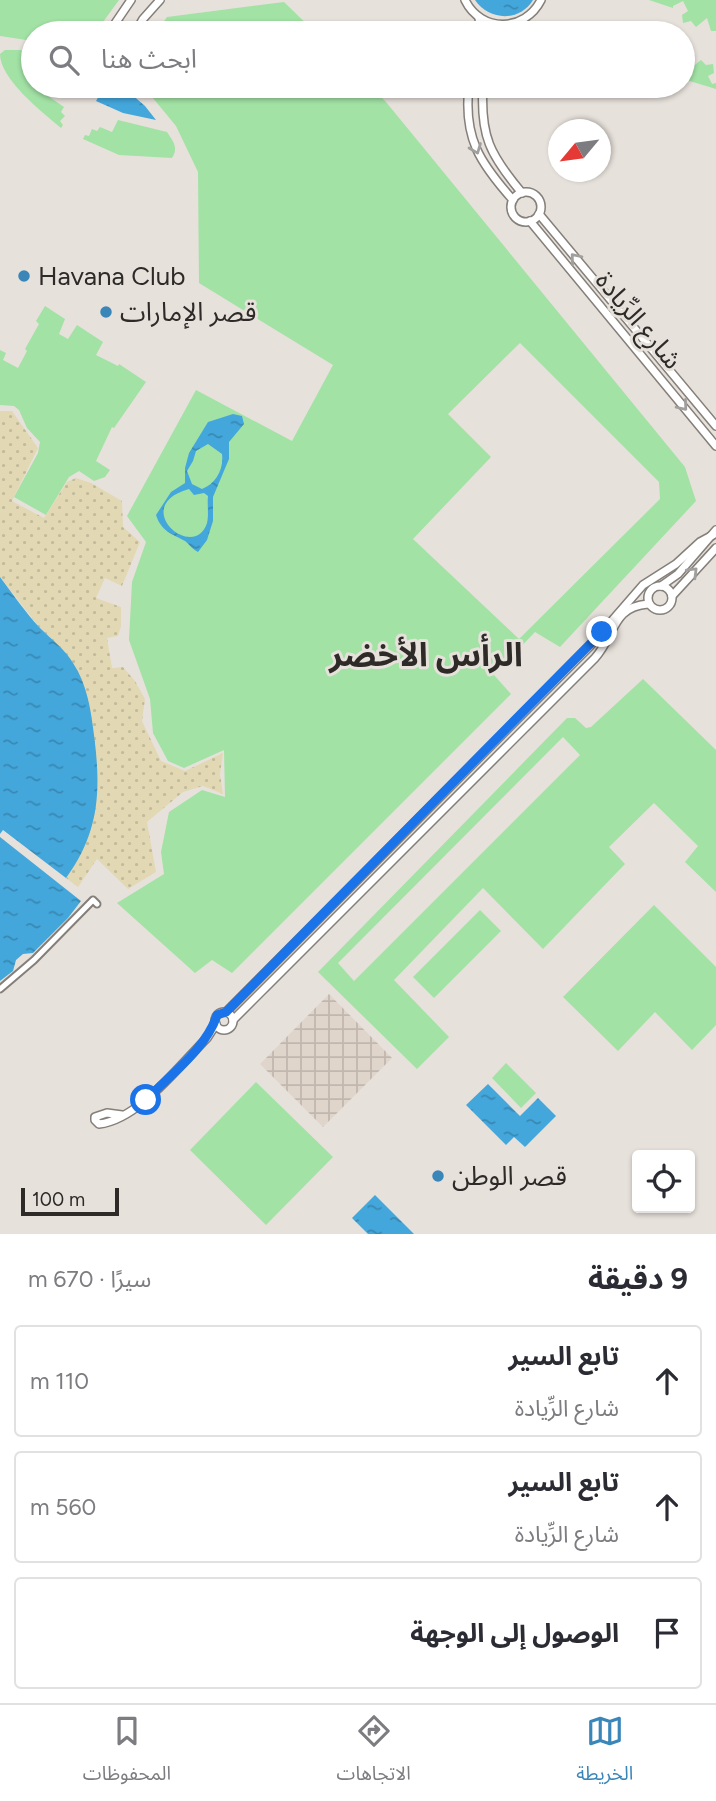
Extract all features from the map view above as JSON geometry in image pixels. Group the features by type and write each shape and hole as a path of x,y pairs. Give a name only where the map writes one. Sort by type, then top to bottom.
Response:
{"street":[{"path":"117,21 131,0"},
{"path":"142,21 160,0"},
{"path":"465,0 479,18 486,21"},
{"path":"521,21 536,9 541,0"},
{"path":"469,98 468,114 477,154 488,173 513,201"},
{"path":"483,98 486,135 492,155 522,193"},
{"path":"468,114 483,104"},
{"path":"522,193 531,193 540,205 538,214 530,221 516,218 512,211 513,201 522,193"},
{"name":"شارع الرِّيادة","path":"538,214 716,426"},
{"name":"شارع الرِّيادة","path":"530,221 716,446"},
{"path":"661,586 678,574 714,532"},
{"path":"219,1027 217,1015 226,1012 590,646 643,585 676,564 714,532"},
{"path":"122,1115 134,1111 219,1027 230,1028 233,1020 595,658 622,613 635,605 648,604 655,610 670,606 672,596 716,548"},
{"path":"648,604 648,593 654,587 667,588 672,596"},
{"path":"0,989 34,960 93,900 97,904"},
{"path":"226,1012 233,1020"}],"shaded area":[{"path":"329,994 392,1058 323,1127 260,1064"}],"green space":[{"path":"0,0 119,0 104,21 21,21 21,39 0,36"},
{"path":"649,0 716,0 716,31 711,31 707,18 696,27 695,21 683,21 682,15 688,11 683,1 673,8"},
{"path":"284,2 304,21 164,21 167,17"},
{"path":"5,50 21,50 21,92 7,74 0,54"},
{"path":"701,60 706,65 713,64 714,73 708,76 712,84 716,83 716,89 695,83 695,65"},
{"path":"27,98 51,98 64,107 61,112 65,116 60,121 63,125 61,128"},
{"path":"153,98 382,98 685,467 696,501 560,647 535,632 494,675 511,694 232,973 212,960 195,973 117,903 164,874 161,852 169,812 202,790 225,797 224,750 184,768 168,761 153,733 150,699 129,640 132,582 146,542 127,516 196,390 292,441 333,365 199,283 198,172 176,126","holes":["520,343 659,482 660,499 519,639 413,539 491,457 448,414"]},
{"path":"118,120 167,132 175,148 172,158 119,155 83,139 85,135 89,136 92,129 97,131 100,127 112,132"},
{"path":"45,306 65,319 59,334 68,339 77,325 103,342 96,355 118,366 119,364 146,382 114,428 112,427 96,461 110,470 105,477 94,481 79,471 69,477 46,515 14,497 38,453 40,442 27,428 19,410 14,406 0,405 0,350 6,353 3,360 18,368 39,324 36,321"},
{"path":"643,679 716,750 716,892 685,862 698,846 654,803 609,847 625,864 543,949 483,888 394,980 449,1037 417,1069 318,972 567,718 575,718 586,728 591,727","holes":["563,737 580,755 354,981 338,963"]},
{"path":"654,905 716,967 716,1025 692,1050 655,1012 618,1051 563,997"},
{"path":"480,910 501,931 434,998 413,977"},
{"path":"506,1063 536,1093 521,1108 492,1078"},
{"path":"256,1082 333,1157 266,1225 190,1150"}],"sand":[{"path":"0,411 12,411 38,448 12,501 44,518 67,482 76,478 91,483 122,501 123,527 140,542 122,586 105,578 96,598 121,607 118,636 107,638 112,668 123,667 145,699 142,721 161,761 185,771 223,753 220,774 223,794 203,786 183,792 147,822 156,872 128,889 97,859 78,887 66,878 78,859 65,652 39,627 0,577"}],"water":[{"path":"475,0 533,0 520,12 504,16 488,12"},
{"path":"98,98 136,98 156,120 123,113 96,101"},
{"path":"233,414 242,416 244,424 229,442 229,459 213,497 213,521 207,540 198,552 164,528 156,515 171,492 185,483 189,453 208,422","holes":["208,444 222,454 222,465 215,480 202,489 192,484 187,471 196,451","189,489 194,495 204,493 208,496 207,523 200,534 190,537 170,527 164,518 164,507 172,497"]},
{"path":"0,577 35,622 70,658 82,680 90,707 97,774 95,810 86,844 66,878 3,830 0,834"},
{"path":"0,837 81,901 33,953 23,954 16,960 13,971 0,981"},
{"path":"488,1084 520,1116 538,1098 556,1116 525,1147 514,1137 506,1145 466,1105"},
{"path":"375,1195 414,1234 368,1234 352,1218"}],"place":[{"name":"Havana Club","path":"24,276"},
{"name":"قصر الإمارات","path":"106,312"},
{"name":"قصر الوطن","path":"438,1176"}],"district":[{"name":"الرأس الأخضر","path":"426,654"}],"route":[{"path":"146,1100 207,1038 216,1024 217,1015 226,1012 602,632"}]}
